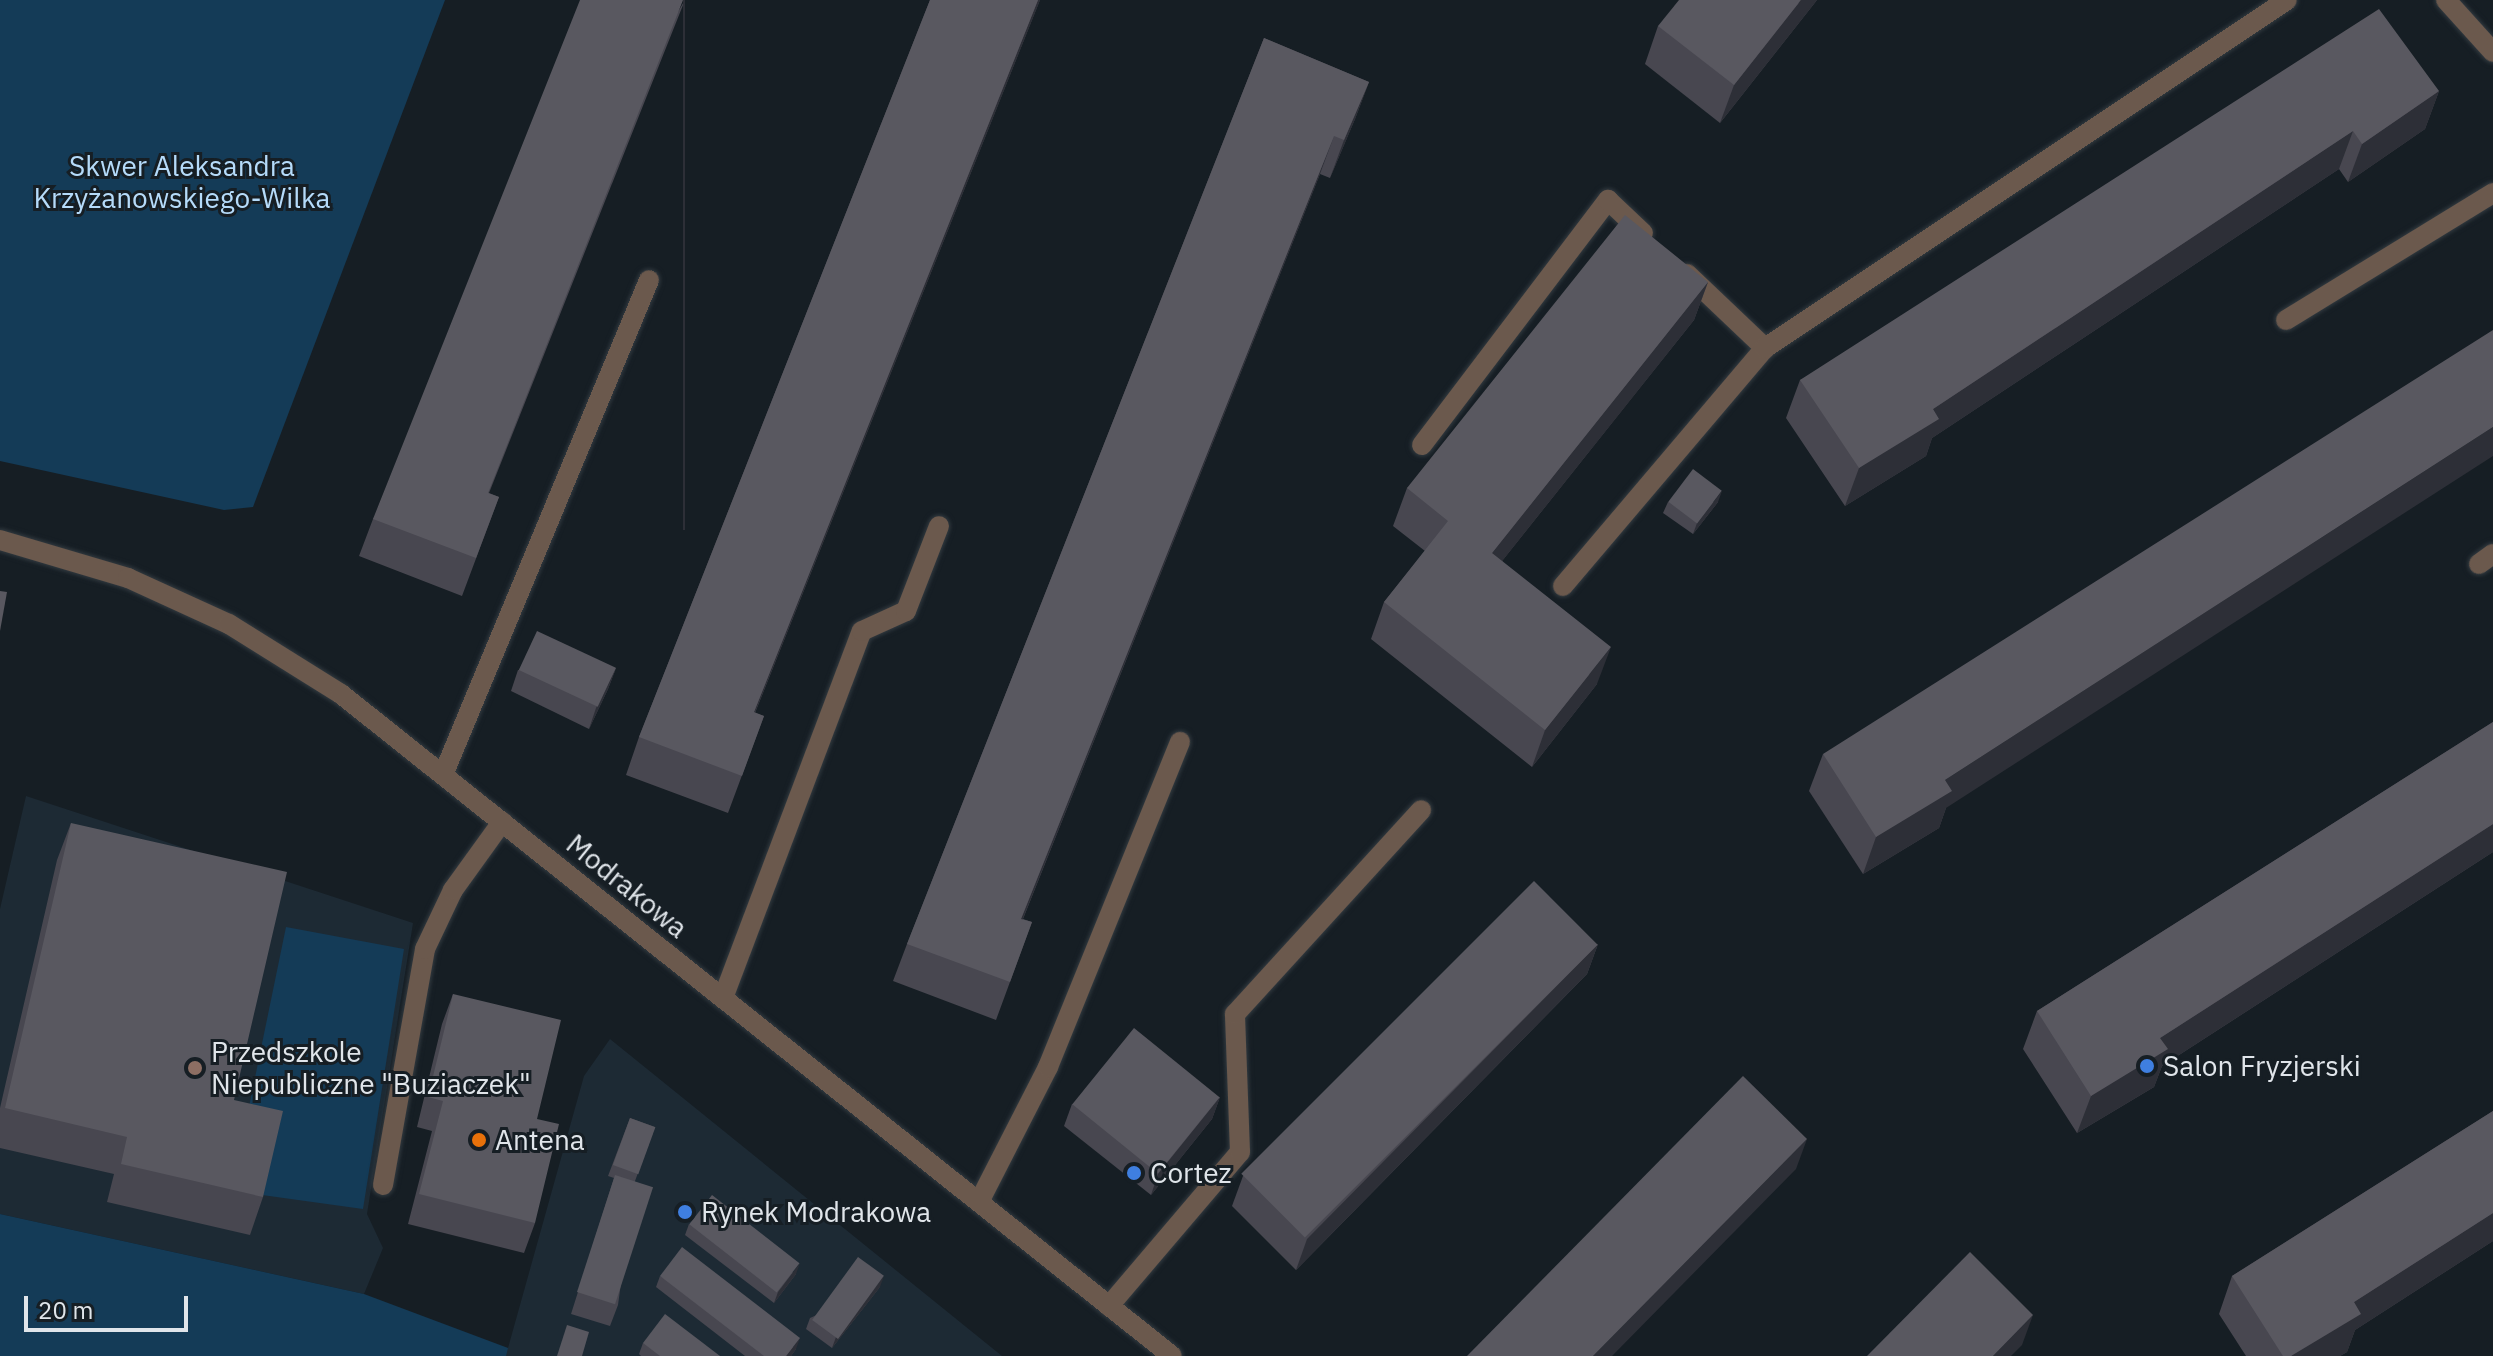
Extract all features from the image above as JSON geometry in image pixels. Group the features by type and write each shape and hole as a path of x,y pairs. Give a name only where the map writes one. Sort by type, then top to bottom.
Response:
{"street":[{"path":"1563,586 1765,348 2287,0"},
{"path":"2446,0 2493,52"},
{"path":"2286,320 2493,193"},
{"path":"1422,445 1608,200 1765,348"},
{"path":"443,775 649,280"},
{"path":"723,998 862,631 906,611 939,526"},
{"name":"Modrakowa","path":"0,540 128,578 229,624 341,694 1172,1356"},
{"path":"979,1202 1048,1067 1180,742"},
{"path":"1109,1306 1240,1152 1235,1014 1421,810"},
{"path":"383,1185 425,949 453,890 502,822"}],"shaded area":[{"name":"Przedszkole Niepubliczne \"Buziaczek\"","path":"26,796 413,923 367,1214 383,1248 364,1294 0,1214 0,909"},
{"name":"Rynek Modrakowa","path":"610,1039 1002,1356 0,1356 0,1230 404,1333 508,1348 584,1076"}],"green space":[{"name":"Skwer Aleksandra Krzyżanowskiego-Wilka","path":"0,0 445,0 253,507 224,510 0,461"},
{"path":"286,927 404,949 363,1209 262,1195 243,1136"},
{"path":"0,1214 364,1294 508,1348 506,1356 0,1356"}],"building":[{"path":"580,0 683,0 488,493 499,497 476,558 373,519"},
{"path":"930,0 1038,0 754,712 764,716 742,776 639,737"},
{"path":"1679,0 1801,0 1734,85 1658,26"},
{"path":"2379,9 2439,91 2362,144 2353,131 1933,409 1939,419 1859,468 1800,380"},
{"path":"1264,38 1369,82 1344,140 1334,136 1021,919 1032,922 1010,982 907,944"},
{"path":"1625,215 1708,282 1492,553 1611,647 1545,730 1384,602 1448,521 1407,488"},
{"path":"2493,330 2493,427 1945,780 1952,791 1876,837 1823,754"},
{"path":"1693,469 1722,491 1697,523 1668,502"},
{"path":"0,591 7,592 0,631"},
{"path":"537,631 616,668 598,707 519,670"},
{"path":"2493,722 2493,824 2160,1038 2168,1049 2091,1096 2037,1011"},
{"path":"71,823 287,872 234,1100 283,1111 263,1197 121,1164 127,1137 5,1108"},
{"path":"1534,881 1598,945 1305,1237 1241,1174"},
{"name":"Antena","path":"453,994 561,1020 537,1119 559,1124 535,1223 419,1194 443,1101 428,1097"},
{"path":"1134,1028 1219,1097 1158,1173 1072,1104"},
{"path":"1743,1076 1807,1139 1593,1356 1467,1356"},
{"path":"2493,1111 2493,1213 2354,1302 2361,1314 2291,1356 2283,1356 2232,1276"},
{"path":"630,1118 655,1127 638,1174 613,1165"},
{"path":"615,1175 653,1187 615,1304 577,1292"},
{"path":"712,1195 799,1263 777,1292 689,1224"},
{"path":"682,1247 800,1338 786,1356 764,1356 660,1276"},
{"path":"1970,1252 2033,1315 1993,1356 1867,1356"},
{"path":"858,1257 884,1276 838,1339 812,1320"},
{"path":"665,1314 720,1356 660,1356 643,1343"},
{"path":"567,1325 589,1332 582,1356 557,1356"}],"place":[{"name":"Salon Fryzjerski","path":"2147,1066"},
{"name":"Przedszkole Niepubliczne \"Buziaczek\"","path":"195,1068"},
{"name":"Antena","path":"479,1140"},
{"name":"Cortez","path":"1134,1173"},
{"name":"Rynek Modrakowa","path":"685,1212"}]}
